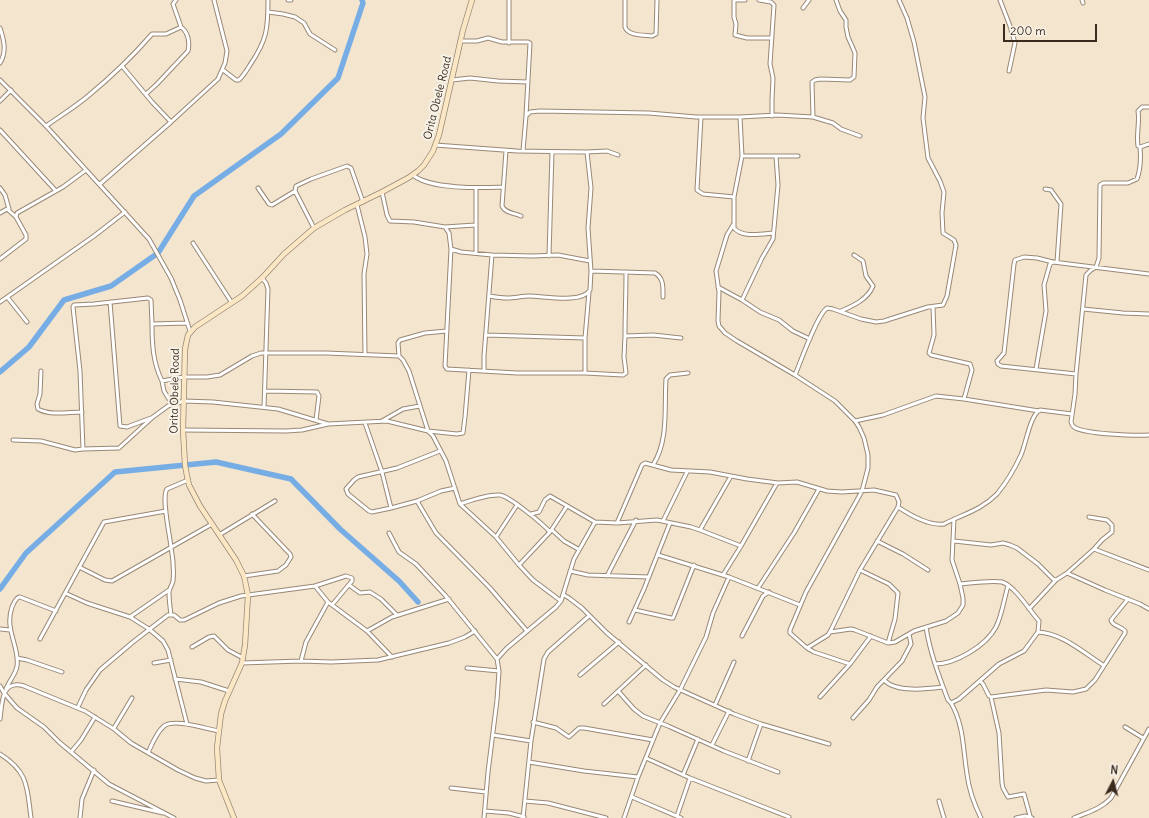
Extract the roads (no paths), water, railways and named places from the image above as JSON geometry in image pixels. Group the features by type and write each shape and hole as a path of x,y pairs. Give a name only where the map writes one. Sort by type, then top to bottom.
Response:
{"main road":[{"name":"Orita Obele Road","path":"234,818 219,780 217,762 221,714 242,660 247,628 248,595 244,576 194,496 188,480 185,465 183,430 186,342 190,331 201,322 232,304 242,296 262,278 284,254 314,228 413,175 424,165 436,145 460,41 472,0"}],"street":[{"path":"146,94 188,51 189,44 185,31 181,27 173,4 176,0"},
{"path":"100,184 216,82 223,70 227,51 214,0"},
{"path":"223,70 236,80 240,79 256,56 268,27 268,0"},
{"path":"509,0 509,43"},
{"path":"625,0 626,30 629,33 652,36 656,34 658,0"},
{"path":"745,0 734,0 734,17 736,24 735,35 748,38 772,38"},
{"path":"759,0 774,4 770,64 773,80 772,116"},
{"path":"803,8 809,0"},
{"path":"813,117 812,82 820,79 850,80 854,77 855,53 847,33 846,20 840,11 836,0"},
{"path":"794,375 810,338 825,309 830,308 860,319 876,322 945,304 956,245 952,239 943,233 942,213 944,192 928,158 924,136 923,118 925,97 914,42 907,18 899,0"},
{"path":"1000,0 1015,43 1009,71"},
{"path":"268,12 295,17 304,23 310,34 336,50"},
{"path":"46,126 88,96 122,66 152,34 166,34 181,27"},
{"path":"0,28 3,38 4,57 0,63"},
{"path":"460,41 477,41 488,38 499,42 530,43 523,151"},
{"path":"122,66 172,122"},
{"path":"452,80 470,78 528,82"},
{"path":"0,80 46,126 149,239 171,278 182,304 190,331"},
{"path":"0,101 11,90"},
{"path":"1149,107 1142,107 1138,110 1139,117 1137,141 1138,146 1140,147 1140,171 1137,179 1128,183 1103,183 1100,185 1100,247 1096,267 1086,275 1071,422 1075,428 1086,432 1132,436 1149,435"},
{"path":"526,116 530,112 540,111 649,113 740,118 772,116 813,117 833,123 841,129 860,136"},
{"path":"701,117 697,190 703,194 734,197"},
{"path":"740,118 742,156 734,197 733,225 736,231 743,234 773,233"},
{"path":"0,130 56,191"},
{"path":"1140,147 1149,144"},
{"path":"436,145 506,151 607,151 618,154"},
{"path":"506,151 502,206 507,211 522,216"},
{"path":"549,256 552,152"},
{"path":"585,373 585,338 591,270 588,228 591,188 587,152"},
{"path":"742,156 798,156"},
{"path":"742,300 762,258 772,242 777,201 778,179 776,156"},
{"path":"258,188 270,205 273,205 295,191 295,187 347,166 350,168 363,202"},
{"path":"16,217 17,212 56,191 86,170"},
{"path":"413,175 422,181 455,187 503,187"},
{"path":"0,188 5,196 9,209 16,217 26,235 26,238 0,259"},
{"path":"476,188 476,253"},
{"path":"1045,189 1054,193 1060,204 1055,262"},
{"path":"295,191 314,228"},
{"path":"382,192 387,215 390,221 414,222 445,228 475,225"},
{"path":"357,205 365,237 367,254 364,274 365,355"},
{"path":"0,213 6,209 9,209"},
{"path":"0,302 8,298 125,212"},
{"path":"733,225 727,235 717,267 716,278 718,288 718,321 721,329 737,341 835,401 855,421 864,438 868,455 868,468 862,491 811,583 800,605 790,632 807,648 814,652 850,664"},
{"path":"445,228 449,233 451,249 445,366 449,370 517,373 585,373 619,376 625,374 624,317 626,272"},
{"path":"193,243 232,304"},
{"path":"451,249 461,252 492,255 558,255 590,261"},
{"path":"484,371 492,255"},
{"path":"841,311 864,298 870,292 872,286 866,276 863,261 858,256 854,255"},
{"path":"1076,374 1001,366 998,364 997,361 1004,353 1015,260 1029,257 1055,262 1149,274"},
{"path":"1036,369 1046,311 1044,285 1050,264 1055,262"},
{"path":"591,270 658,274 662,281 663,297"},
{"path":"262,278 268,289 264,407"},
{"path":"718,288 810,338"},
{"path":"489,296 506,298 530,296 568,298 583,296 589,292"},
{"path":"8,298 27,322"},
{"path":"83,449 80,371 74,305 150,299 152,313 152,344 155,360 164,391 172,404"},
{"path":"110,302 120,426 127,427 153,417"},
{"path":"933,306 934,338 929,353 931,355 970,364 972,370 964,399"},
{"path":"1083,308 1123,313 1149,314"},
{"path":"152,324 187,323"},
{"path":"447,331 425,333 400,340 398,343 399,356 409,371 428,431 433,436 449,467 460,504 496,537 533,580 561,601"},
{"path":"486,335 585,338"},
{"path":"625,336 681,338"},
{"path":"162,381 184,377 213,377 220,375 252,356 261,353 399,356"},
{"path":"183,430 286,431 302,430 328,424 382,421 428,431 457,434 463,432 469,370"},
{"path":"41,371 40,394 37,404 38,409 54,413 82,412"},
{"path":"653,465 659,456 662,447 666,379 670,375 688,374"},
{"path":"265,391 317,392 320,396 316,420"},
{"path":"855,421 883,415 936,396 1039,411 1072,414"},
{"path":"13,440 42,441 75,450 119,448 153,417 172,404 184,401 264,407 290,412 328,424"},
{"path":"382,421 403,409 420,406"},
{"path":"898,507 910,515 935,524 944,524 981,508 997,493 1021,455 1032,421 1035,414 1039,411"},
{"path":"366,423 382,472 391,508"},
{"path":"440,451 397,468 358,478 347,486 346,492 372,512 417,501 441,491 455,488"},
{"path":"617,523 642,464 645,463 687,472 710,472 777,483 793,481 834,492 874,490 893,494 898,498 898,507 860,570 838,618 830,632 807,648"},
{"path":"663,521 687,472"},
{"path":"700,530 732,476"},
{"path":"130,617 169,590 173,583 171,547 166,511 166,490 188,480"},
{"path":"723,575 777,483"},
{"path":"758,588 794,533 819,489"},
{"path":"460,504 479,498 500,495 506,497 531,514 564,541 578,549"},
{"path":"531,514 539,512 549,497 552,497 595,522 617,523 636,520 663,521 691,527 741,546"},
{"path":"219,535 275,501"},
{"path":"417,501 436,533 485,583 527,631"},
{"path":"496,537 517,505"},
{"path":"519,565 551,531 567,506"},
{"path":"40,639 104,522 166,511"},
{"path":"244,576 278,571 286,565 291,557 290,554 252,514"},
{"path":"1029,609 1038,602 1056,580 1067,573 1094,549 1113,529 1111,523 1107,520 1089,518"},
{"path":"830,632 852,629 888,643 895,642 914,631 946,621 958,613 963,605 963,598 952,560 954,519"},
{"path":"607,576 636,520"},
{"path":"498,658 507,648 556,607 561,601 578,549 595,522"},
{"path":"629,622 649,578 670,523"},
{"path":"79,567 105,580 112,581 212,524"},
{"path":"389,533 399,552 416,564 449,600 498,658 499,671 484,818"},
{"path":"877,541 903,554 928,570"},
{"path":"954,542 991,545 1003,543 1010,545 1017,548 1056,580"},
{"path":"1094,549 1149,570"},
{"path":"658,555 723,575 800,605"},
{"path":"635,610 673,618 694,565"},
{"path":"860,570 889,584 898,593 895,619 888,643"},
{"path":"570,571 588,575 649,578"},
{"path":"1067,573 1149,609"},
{"path":"171,614 180,620 187,620 219,603 248,595 315,586 348,576 352,578 349,585 332,605"},
{"path":"624,818 638,777 660,723 680,690 706,637 713,613 728,577"},
{"path":"950,703 959,699 999,664 1024,651 1038,632 1039,621 1008,586 1000,582 960,584"},
{"path":"349,585 360,593 370,592 397,615"},
{"path":"315,586 328,602 367,631 392,657"},
{"path":"934,664 941,664 960,658 987,639 996,626 1008,586"},
{"path":"169,590 171,614"},
{"path":"742,636 763,596 763,590"},
{"path":"763,596 769,592"},
{"path":"65,594 92,605 130,617 149,629 166,645 187,724"},
{"path":"564,595 582,608 589,616 646,665 668,683 680,690 761,724 829,744"},
{"path":"0,719 5,692 9,681 16,670 17,658 10,630 10,613 15,600 19,597 56,611"},
{"path":"991,697 1046,690 1073,692 1082,691 1088,688 1095,680 1125,632 1123,628 1112,624 1110,620 1128,599"},
{"path":"367,631 397,615 449,600"},
{"path":"301,661 306,642 328,602"},
{"path":"78,707 86,690 100,670 160,620 171,614"},
{"path":"485,811 509,813 524,818 533,722 546,655 567,634 589,616"},
{"path":"926,627 934,664 948,700 956,712 960,722 969,787 975,806 981,818"},
{"path":"0,629 10,630"},
{"path":"192,646 214,636 228,650 242,660 331,662 378,660 458,640 475,631"},
{"path":"1038,632 1044,632 1064,640 1103,665"},
{"path":"853,718 906,655 911,644 909,634"},
{"path":"820,697 850,664 871,636"},
{"path":"580,676 619,642"},
{"path":"17,658 62,672"},
{"path":"154,663 171,660"},
{"path":"715,705 734,662"},
{"path":"604,704 646,665"},
{"path":"467,668 499,671"},
{"path":"175,679 201,682 229,691"},
{"path":"884,680 889,684 904,688 924,689 943,687"},
{"path":"980,681 991,697 999,733 1003,788 1008,797 1024,794 1031,817 1025,816 1016,818"},
{"path":"5,692 11,686 20,685 78,707 114,728 125,739 148,753 195,778 206,781 219,780"},
{"path":"0,686 17,708 44,727 109,784 174,818"},
{"path":"618,691 639,713 748,761 778,772"},
{"path":"114,728 132,698"},
{"path":"712,745 729,711"},
{"path":"71,752 81,740 95,717"},
{"path":"533,722 556,728 569,738 579,728 584,728 653,740"},
{"path":"148,753 156,736 163,727 172,723 187,724 219,731"},
{"path":"748,761 761,724"},
{"path":"1125,727 1143,738"},
{"path":"1076,818 1100,808 1111,798 1149,729"},
{"path":"493,735 531,740"},
{"path":"683,775 698,739"},
{"path":"0,754 7,758 25,779 29,792 31,818"},
{"path":"646,758 690,778 789,817"},
{"path":"529,762 584,771 638,777"},
{"path":"80,818 82,799 94,770"},
{"path":"676,816 690,778"},
{"path":"451,788 486,792"},
{"path":"632,797 681,818"},
{"path":"112,801 166,814"},
{"path":"525,801 548,804 606,818"},
{"path":"939,801 944,818"}],"waterway":[{"path":"0,372 29,347 64,300 111,286 158,253 194,196 281,134 338,78 363,3 362,0"},
{"path":"0,589 26,553 115,472 216,462 291,479 340,529 399,581 418,602"}]}
